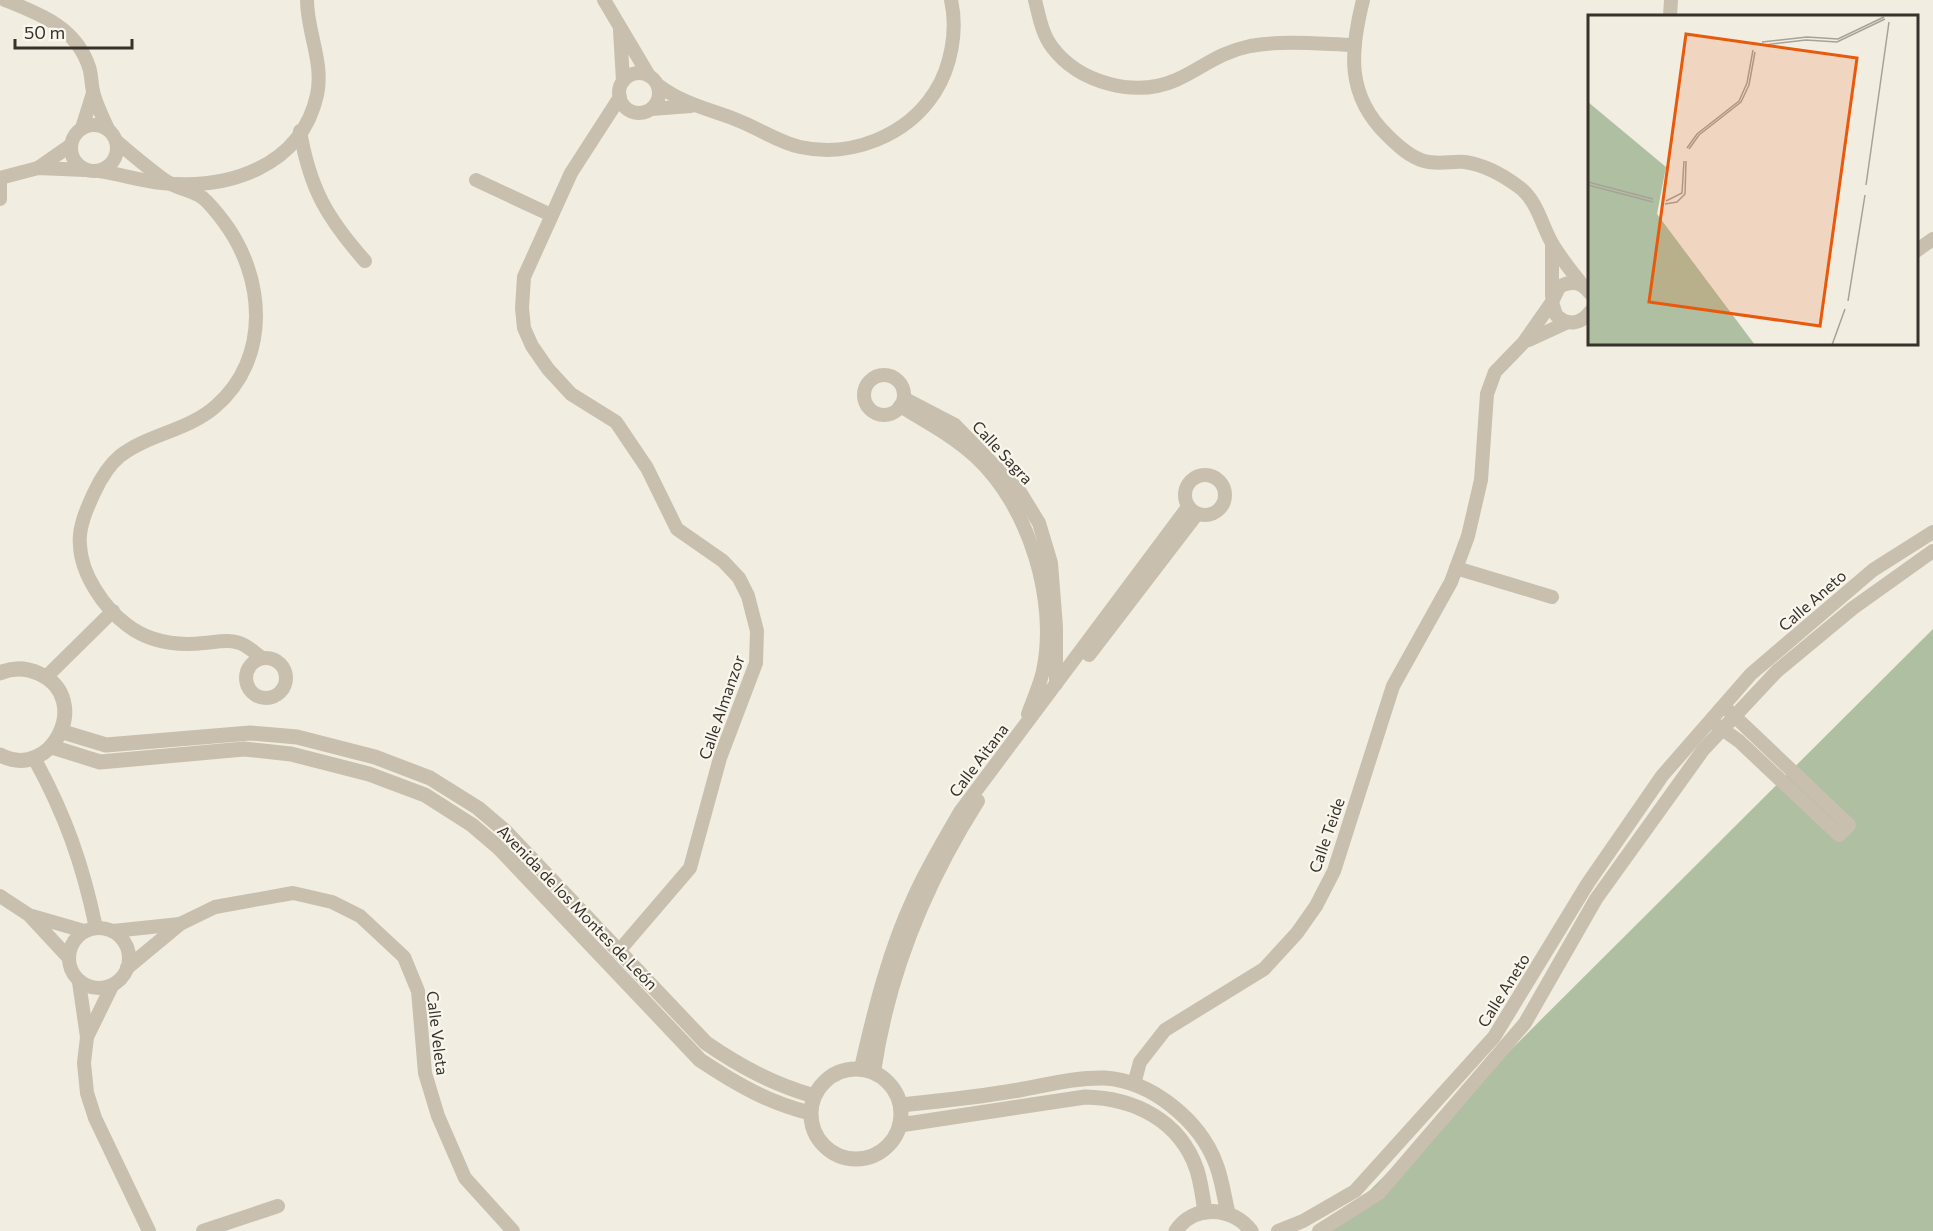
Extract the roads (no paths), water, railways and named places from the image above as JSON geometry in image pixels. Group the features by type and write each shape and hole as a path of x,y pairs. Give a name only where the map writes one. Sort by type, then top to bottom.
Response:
{"street":[{"path":"5,0 43,15 59,24 70,36 90,68 93,93 108,129 116,141 168,183 202,197 224,222 246,257 256,298 255,339 239,380 215,407 174,431 139,442 117,458 100,480 85,512 80,544 88,575 104,602 126,625 147,637 174,645 226,641 243,644 262,658"},
{"path":"38,168 92,171 168,183 221,181 256,170 287,151 300,131 317,94 318,75 314,42 307,21 307,0"},
{"path":"604,0 648,74 658,85 693,106 737,120 800,147 832,150 870,145 904,126 928,104 945,77 951,50 954,14 951,0"},
{"path":"1035,0 1041,25 1052,47 1078,71 1123,88 1153,87 1175,80 1220,55 1251,46 1293,43 1355,45"},
{"path":"1363,0 1353,68 1358,94 1376,124 1402,150 1425,162 1466,162 1493,170 1522,189 1542,218 1552,244 1586,290"},
{"path":"1670,15 1671,0"},
{"path":"618,22 624,64 620,97 625,107 635,113 651,109 693,106"},
{"path":"623,81 634,73 648,74"},
{"path":"651,109 659,99 658,85"},
{"path":"0,199 0,180 38,168 71,145 82,128 93,93"},
{"name":"Calle Almanzor","path":"618,952 681,883 690,868 720,758 756,663 757,631 748,596 739,578 723,561 677,529 647,468 616,423 572,394 548,369 532,346 524,327 522,308 524,277 551,215 584,151 599,133 620,97"},
{"name":"Calle Almanzor","path":"599,133 635,113"},
{"path":"82,128 95,125 108,129"},
{"path":"300,131 304,153 321,204 339,231 366,261"},
{"path":"92,171 112,164 116,157 116,141"},
{"path":"71,145 74,160 92,171"},
{"path":"476,180 551,215"},
{"path":"1552,244 1552,300 1556,315 1568,322"},
{"path":"1552,300 1554,292 1564,284 1571,282 1586,290"},
{"name":"Calle Teide","path":"1134,1084 1140,1062 1166,1030 1264,969 1297,933 1316,906 1334,871 1393,686 1456,568 1468,536 1481,480 1487,394 1495,372 1524,342 1552,300"},
{"name":"Calle Teide","path":"1524,342 1568,322 1588,317"},
{"name":"Calle Sagra","path":"1022,729 1043,671 1050,658 1056,643 1052,563 1039,523 1020,492 955,425 902,402 948,434 978,459 1005,493 1025,525 1039,570 1046,631 1050,658 1056,691"},
{"name":"Calle Aitana","path":"868,1070 881,1024 924,898 976,803 1077,661 1193,511"},
{"name":"Calle Aneto","path":"1319,1231 1379,1193 1525,1023 1596,899 1657,810 1702,750 1724,706 1751,674 1873,570 1933,532"},
{"name":"Calle Aneto","path":"1278,1231 1303,1221 1355,1191 1494,1037 1587,883 1662,776 1716,725 1734,716 1786,664 1853,608 1933,551"},
{"path":"1456,568 1552,597"},
{"path":"46,676 113,611"},
{"path":"1056,643 1077,661"},
{"path":"1050,658 1062,665 1077,661"},
{"path":"0,755 20,760 34,758 52,747 63,732 66,717 64,701 57,687 46,676 33,670 18,668 1,670"},
{"name":"Calle Aitana","path":"868,1070 874,1012 913,899 960,812 1022,729 1056,691"},
{"path":"1716,725 1839,835 1848,825 1724,706"},
{"name":"Avenida de los Montes de León","path":"63,732 106,745 250,733 297,737 375,757 430,778 478,808 505,831 706,1044 752,1073 780,1086 814,1096"},
{"name":"Avenida de los Montes de León","path":"52,747 100,762 244,749 291,754 369,774 425,795 472,825 499,848 700,1060 774,1103 810,1113"},
{"path":"34,758 72,836 85,874 90,929"},
{"name":"Calle Veleta","path":"127,968 180,924 215,907 293,893 332,902 360,916 404,957 418,991 425,1073 438,1116 465,1178 513,1231"},
{"path":"0,896 28,915 68,957 73,975 80,982 95,988 112,986"},
{"path":"28,915 90,929 113,931 120,936 128,951 127,968 124,975 112,986 87,1037"},
{"name":"Calle Veleta","path":"113,931 180,924"},
{"path":"68,957 76,937 90,929"},
{"path":"80,982 87,1037 84,1063 89,1102 149,1231"},
{"path":"847,1069 868,1070 886,1080 896,1091 901,1104 900,1125 895,1138 885,1149 872,1157 858,1160 843,1158 830,1151 819,1141 810,1113 814,1096 833,1074 847,1069"},
{"path":"901,1104 961,1100 1079,1080 1106,1078 1134,1084 1155,1095 1179,1113 1199,1134 1216,1164 1228,1213"},
{"path":"900,1125 1085,1096 1108,1097 1132,1103 1156,1116 1187,1147 1197,1171 1205,1212"},
{"path":"203,1231 278,1206"},
{"path":"1176,1231 1191,1217 1205,1212 1228,1213 1239,1219 1251,1231"}]}
